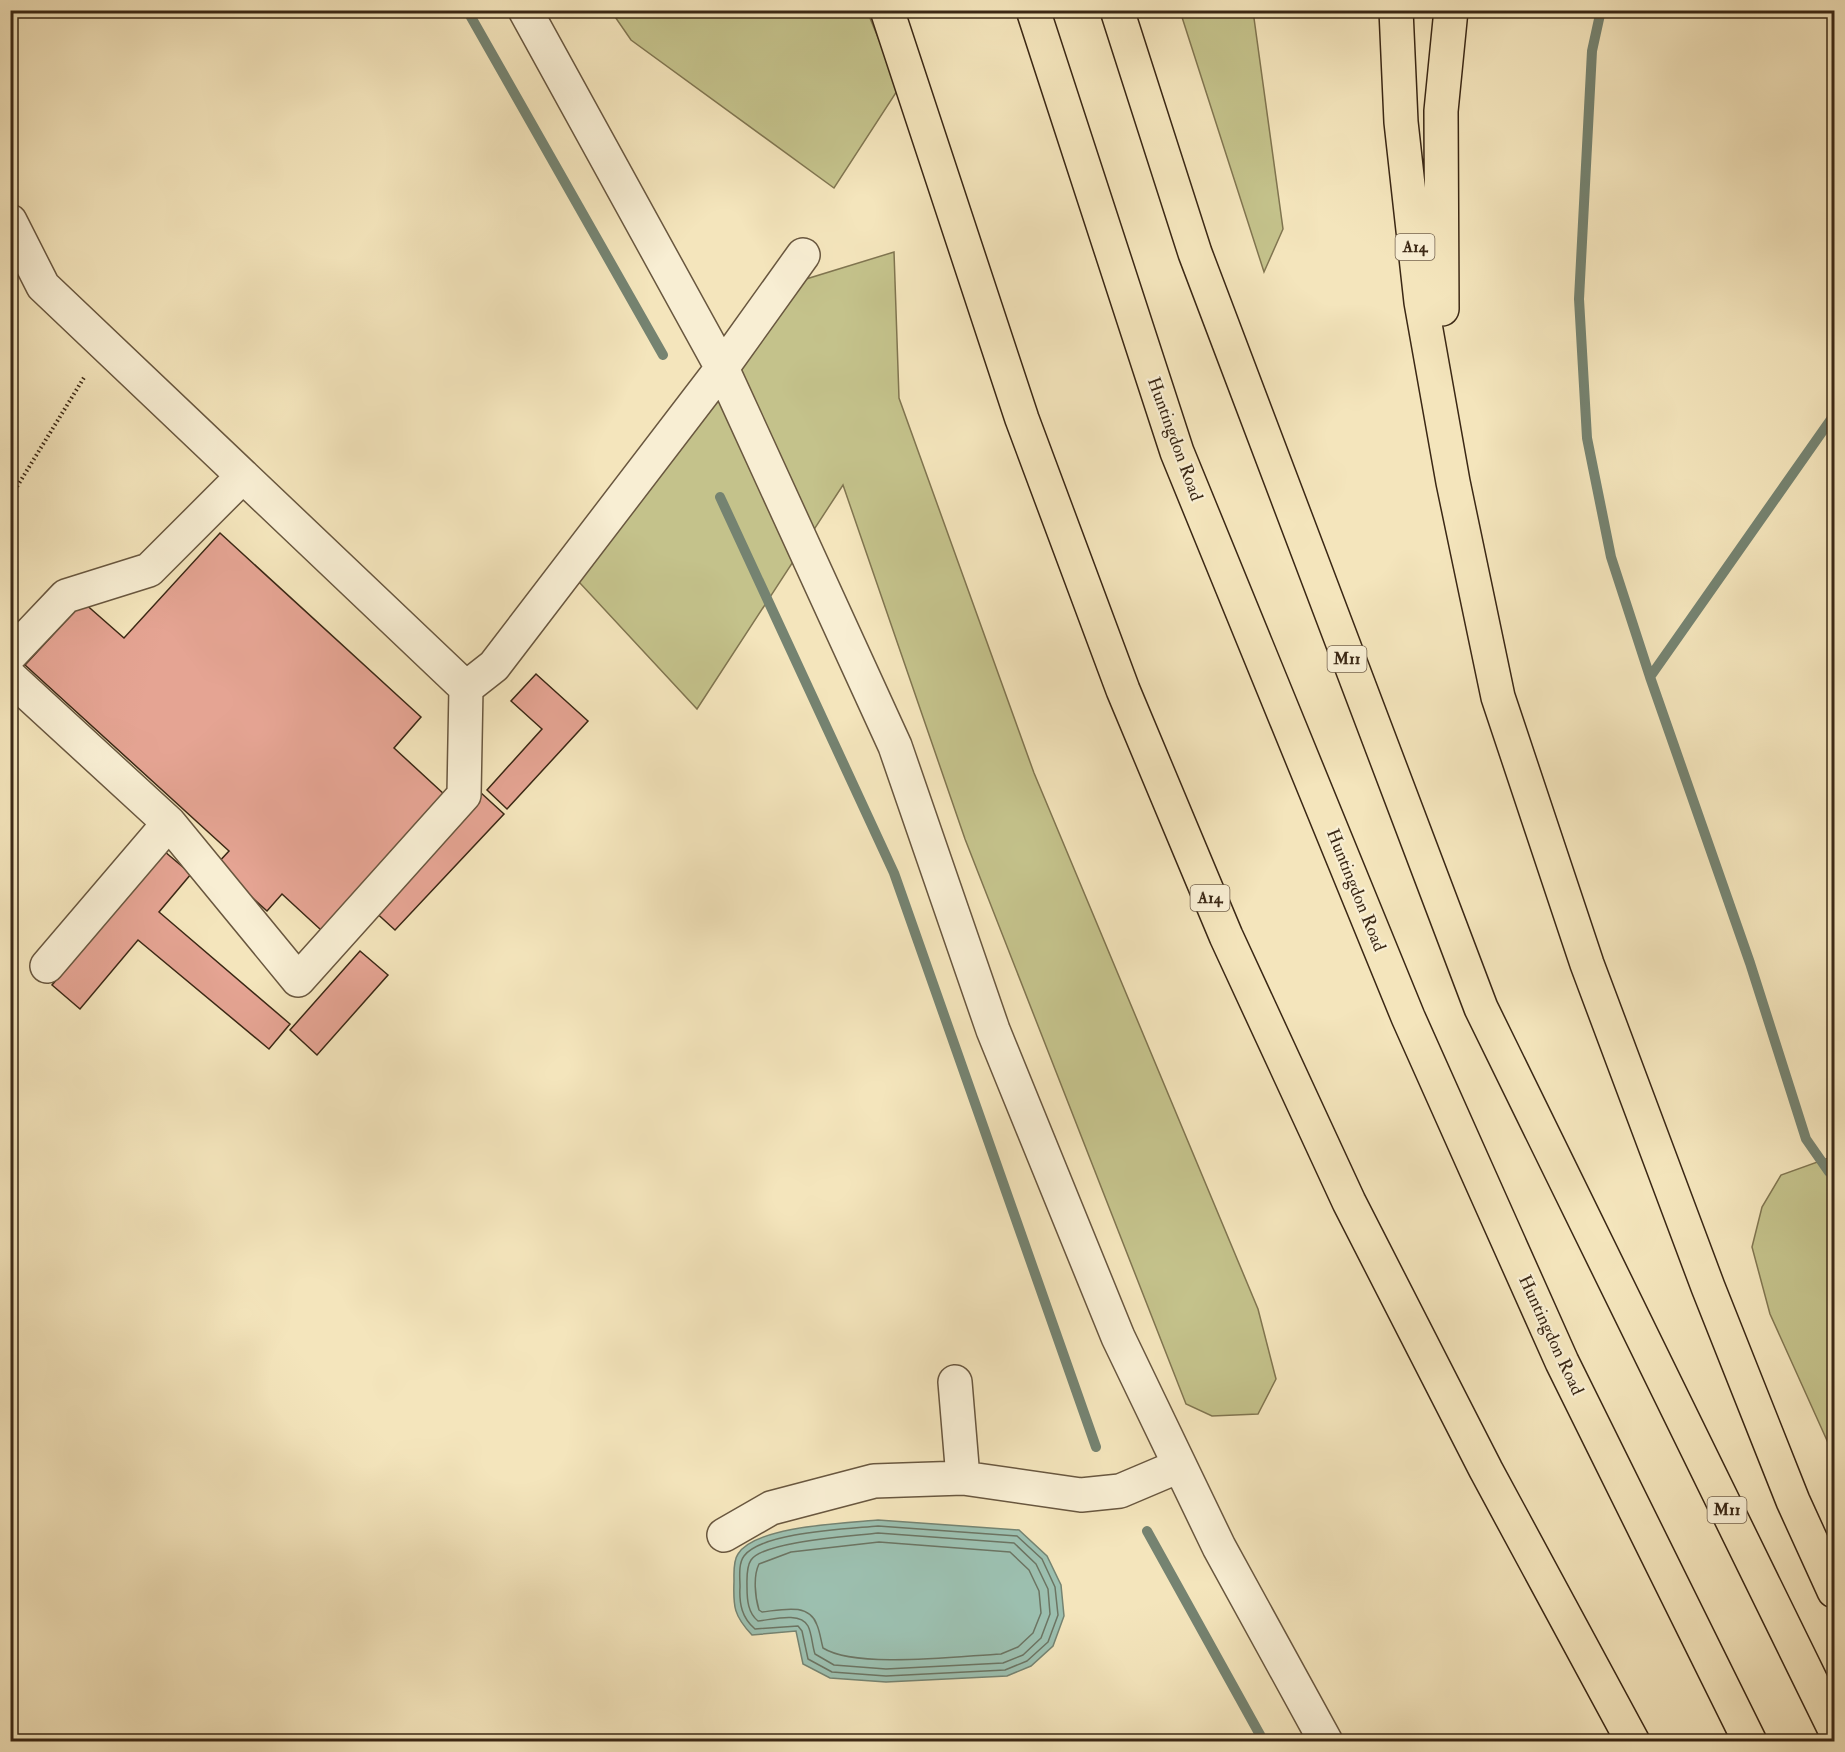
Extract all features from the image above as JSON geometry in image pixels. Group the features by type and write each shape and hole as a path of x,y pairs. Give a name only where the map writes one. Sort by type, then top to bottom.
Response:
{"highway":[{"name":"A14","path":"887,10 1022,419 1123,690 1226,936 1355,1213 1486,1470 1633,1742"},
{"name":"Huntingdon Road","path":"1033,10 1177,452 1408,1017 1562,1362 1750,1742"},
{"name":"M11","path":"1117,10 1195,253 1481,1008 1834,1728"},
{"name":"A14","path":"1396,10 1401,122 1421,302 1453,482 1498,697 1587,964 1743,1377 1793,1501 1834,1591"},
{"name":"A14","path":"1452,10 1441,111 1440,286 1453,482"}],"lane":[{"path":"525,10 722,368 896,746 993,1030 1118,1337 1219,1547 1326,1742"},
{"path":"10,221 43,286 466,688 464,795 298,980 169,823 10,677"},
{"path":"466,688 494,666 722,368 802,255"},
{"path":"10,655 66,596 149,570 243,476"},
{"path":"47,966 169,823"},
{"path":"955,1382 963,1478"},
{"path":"724,1535 771,1508 874,1481 963,1478 1081,1495 1120,1491 1179,1466"}],"path":[{"path":"10,498 104,345"}],"shaded area":[{"path":"611,11 867,11 899,88 834,188 631,40"},
{"path":"1180,11 1253,11 1283,229 1264,272"},
{"path":"894,252 899,398 1034,773 1258,1309 1276,1379 1258,1414 1212,1416 1186,1404 965,839 843,485 697,709 579,582 803,280"},
{"path":"1834,1156 1834,1456 1770,1314 1752,1247 1762,1207 1781,1175"}],"water":[{"path":"878,1520 1019,1530 1047,1556 1061,1585 1064,1616 1053,1646 1031,1666 1007,1676 886,1682 830,1678 803,1664 796,1631 752,1635 736,1611 734,1571 738,1554 748,1545 763,1537 781,1532"}],"building":[{"path":"220,533 421,717 394,748 445,795 321,930 282,894 267,911 216,865 229,851 25,665 83,602 124,638"},
{"path":"536,674 588,721 507,809 487,790 542,729 511,701"},
{"path":"480,792 504,814 395,930 372,909"},
{"path":"164,851 191,874 159,912 290,1024 269,1049 138,940 80,1009 52,985"},
{"path":"360,951 388,975 317,1055 290,1030"}],"waterway":[{"path":"467,10 663,355"},
{"path":"1601,10 1592,51 1579,299 1587,438 1611,557 1650,677 1750,963 1806,1139 1829,1172 1834,1174"},
{"path":"1650,677 1834,415"},
{"path":"720,497 894,873 1096,1447"},
{"path":"1147,1531 1264,1742"}]}
